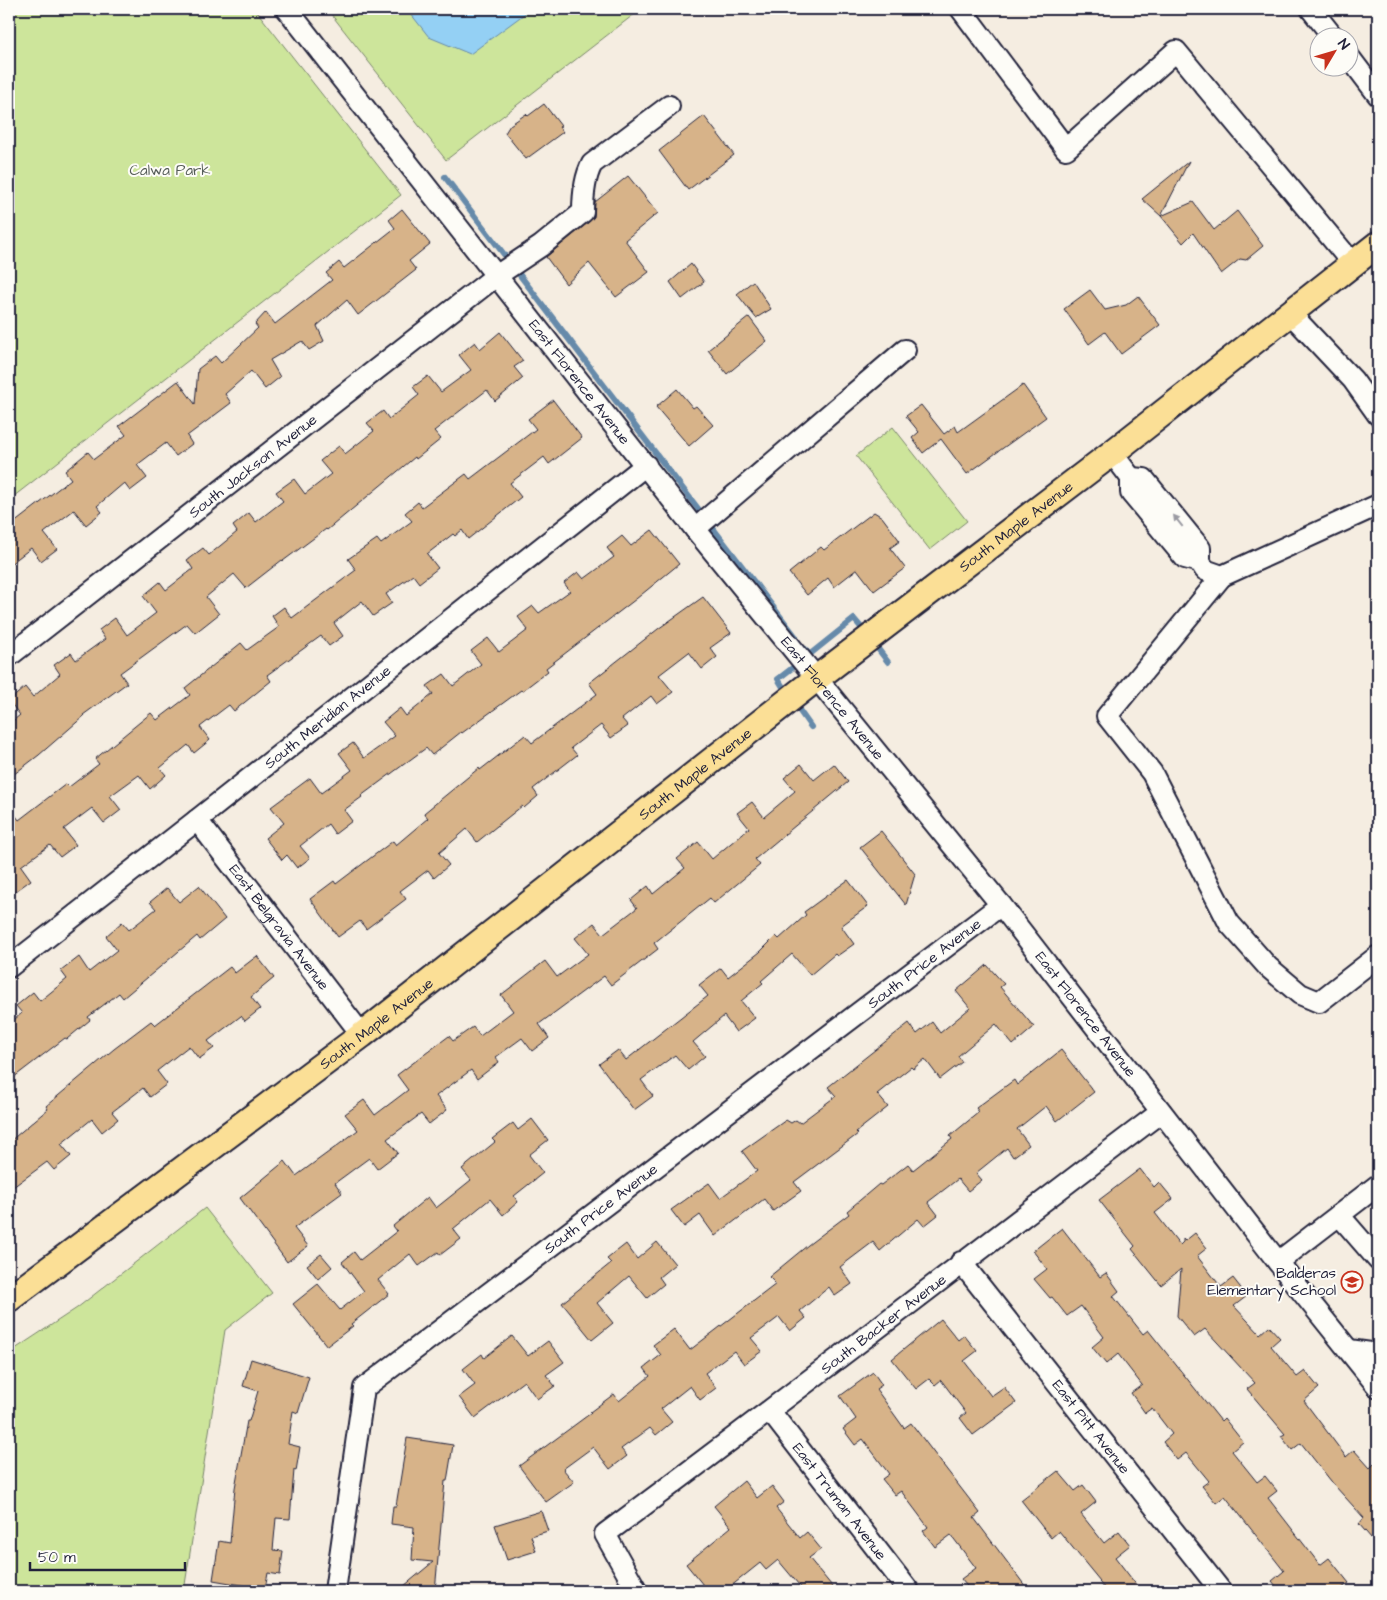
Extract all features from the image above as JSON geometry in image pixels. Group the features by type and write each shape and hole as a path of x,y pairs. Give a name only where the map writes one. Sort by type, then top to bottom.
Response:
{"main road":[{"name":"South Maple Avenue","path":"9,1299 362,1035 817,678 1112,453 1378,244"}],"street":[{"name":"East Florence Avenue","path":"287,9 695,529 1001,905 1278,1262 1378,1387"},
{"path":"960,9 1066,149 1176,51 1353,264"},
{"path":"1311,9 1326,28"},
{"path":"1360,71 1378,95"},
{"name":"South Jackson Avenue","path":"9,656 496,276 541,246 583,212 586,181 592,164 668,106"},
{"path":"1290,313 1353,380 1378,414"},
{"path":"695,529 905,350"},
{"path":"1112,453 1131,478 1144,479 1175,516 1200,548 1200,562 1205,570 1222,576"},
{"name":"South Meridian Avenue","path":"9,967 646,465"},
{"path":"1378,506 1222,576 1107,716 1152,773 1229,923 1268,967 1300,994 1319,1002 1378,956"},
{"name":"East Belgravia Avenue","path":"197,820 362,1035"},
{"name":"South Price Avenue","path":"334,1591 364,1388 1001,905"},
{"name":"South Backer Avenue","path":"636,1591 605,1534 770,1411 962,1262 1161,1112"},
{"path":"1278,1262 1378,1184"},
{"path":"1339,1215 1378,1260"},
{"name":"East Pitt Avenue","path":"962,1262 1221,1591"},
{"path":"1349,1350 1378,1354"},
{"name":"East Truman Avenue","path":"770,1411 908,1591"}],"green space":[{"name":"Calwa Park","path":"9,9 255,9 401,195 9,500"},
{"path":"327,9 641,9 446,160"},
{"path":"893,427 967,521 930,550 856,456"},
{"path":"205,1208 272,1293 225,1330 184,1591 9,1591 9,1353 77,1308"}],"water":[{"path":"407,9 531,9 470,54 429,37"}],"building":[{"path":"544,104 561,126 559,127 563,132 526,159 505,133 510,125 526,114 528,116"},
{"path":"704,116 734,155 688,190 659,151"},
{"path":"1189,161 1161,216 1142,199"},
{"path":"628,176 658,213 625,240 649,272 616,297 589,263 566,284 546,257 590,221 594,217 595,202"},
{"path":"1193,202 1214,230 1237,211 1263,246 1246,260 1240,259 1221,274 1193,233 1183,243 1161,216"},
{"path":"402,209 430,244 409,261 416,270 358,315 347,300 317,326 324,341 309,350 302,341 270,360 280,377 265,389 251,371 225,394 231,403 187,436 192,444 176,456 166,443 137,465 147,478 130,491 124,483 97,506 102,512 86,525 74,510 44,533 57,549 41,561 31,548 9,565 9,527 71,479 65,471 88,452 94,459 126,435 119,426 178,381 195,404 198,369 215,356 221,363 258,328 255,324 266,312 275,324 332,280 326,273 339,262 344,268 395,228 389,220"},
{"path":"691,264 704,282 682,299 670,282"},
{"path":"753,281 771,309 756,318 737,294"},
{"path":"1090,290 1105,310 1126,305 1138,296 1160,325 1121,354 1105,332 1089,344 1064,309"},
{"path":"749,317 767,341 727,374 708,350"},
{"path":"500,332 523,361 514,367 523,378 495,401 487,390 434,431 441,439 416,459 415,457 327,530 282,560 246,588 234,574 206,597 219,614 195,633 187,624 120,673 127,683 83,715 39,755 9,778 9,724 20,715 9,701 25,687 33,697 60,674 54,665 71,653 76,660 105,639 99,630 115,618 127,635 156,613 143,596 160,582 166,590 193,569 187,560 203,548 209,555 237,532 233,526 249,513 256,522 283,501 276,492 294,479 305,494 331,474 320,461 339,446 345,454 374,431 367,423 383,411 389,419 419,395 413,387 428,376 441,392 471,370 459,355 475,342 480,349"},
{"path":"1023,385 1046,417 967,474 941,439 923,453 912,438 919,432 906,416 921,405 944,434 955,426 958,432"},
{"path":"677,389 693,408 696,406 713,425 689,446 656,407"},
{"path":"553,400 582,438 549,464 544,457 510,483 521,497 468,539 462,530 455,536 453,534 427,554 438,568 419,583 413,575 386,594 392,603 373,616 362,601 334,623 343,636 329,646 321,636 267,675 271,681 234,711 229,705 200,727 210,740 194,753 188,745 160,768 166,775 150,789 139,775 110,796 121,810 104,823 92,808 64,829 76,845 60,857 50,845 21,866 31,880 9,896 9,807 19,820 66,784 69,787 99,764 95,759 151,713 157,720 190,695 185,688 241,643 247,650 279,627 272,616 284,607 292,618 356,570 348,559 377,539 381,544 412,521 405,513 418,502 422,507 466,474 470,479 536,429 528,419"},
{"path":"874,512 882,517 900,541 890,548 905,568 874,591 857,569 834,587 828,578 807,595 789,573 821,547 824,550"},
{"path":"652,530 679,564 546,668 548,671 522,691 461,732 432,755 426,748 361,796 344,810 352,821 335,834 328,824 300,846 310,858 297,868 287,855 282,860 265,838 284,823 271,807 310,778 321,793 352,770 339,753 353,743 364,758 395,736 383,722 400,708 406,716 433,694 427,686 444,674 453,686 481,664 471,651 488,638 499,652 528,630 518,617 533,606 539,613 570,591 564,583 578,572 584,579 614,557 607,548 622,536 631,546"},
{"path":"703,597 731,633 710,648 717,657 702,669 689,652 659,675 673,692 657,704 651,696 622,719 628,726 611,738 601,725 571,748 577,755 533,789 538,796 524,808 522,806 477,842 467,829 439,853 449,865 434,878 428,870 400,891 406,899 366,929 360,921 338,937 310,899 334,881 336,884 393,841 396,845 428,818 424,813 479,768 480,770 525,735 532,743 597,694 589,683 658,629"},
{"path":"801,764 814,780 834,764 848,782 755,859 760,865 714,903 710,898 654,943 658,949 611,985 604,976 539,1024 549,1038 532,1051 522,1038 496,1057 499,1062 477,1079 471,1070 436,1096 447,1110 429,1124 421,1114 387,1139 398,1153 377,1169 369,1158 335,1183 342,1193 294,1228 308,1246 287,1262 240,1198 285,1161 296,1176 358,1130 345,1114 364,1100 375,1115 408,1090 397,1075 449,1036 453,1041 473,1027 480,1036 513,1011 501,995 545,961 557,977 588,954 575,938 594,923 603,934 637,908 631,900 648,886 653,894 685,868 677,859 698,842 712,859 749,828 737,813 752,802 764,817 795,791 784,778"},
{"path":"881,831 915,874 906,905 860,847"},
{"path":"848,880 868,906 841,926 854,944 837,956 835,954 810,975 792,954 761,981 763,983 741,1001 755,1018 736,1032 724,1016 693,1042 705,1056 688,1070 675,1055 641,1080 653,1096 634,1110 599,1064 618,1050 626,1060 708,996 699,985 721,968 728,977 760,952 776,936 779,939 806,915 804,912"},
{"path":"199,886 225,919 200,940 197,936 123,998 119,993 88,1017 90,1020 67,1039 65,1038 9,1081 9,1024 22,1013 16,1006 33,992 40,1001 67,979 61,971 79,957 89,972 117,950 106,936 122,922 129,930 156,909 150,902 167,888 179,902"},
{"path":"257,956 274,978 251,997 260,1009 245,1021 241,1016 208,1041 214,1048 199,1059 189,1046 157,1071 167,1084 150,1097 143,1088 112,1112 118,1119 102,1132 92,1119 61,1144 71,1156 54,1170 47,1162 9,1190 9,1142 48,1109 46,1106 114,1049 151,1021 155,1025 230,967 235,973"},
{"path":"987,965 1004,984 1000,987 1034,1027 1013,1045 996,1024 958,1056 962,1062 940,1079 925,1059 913,1069 911,1067 877,1094 888,1107 856,1132 858,1134 794,1182 801,1191 773,1211 764,1199 715,1236 700,1215 684,1227 671,1210 709,1183 720,1198 757,1171 742,1151 786,1120 791,1123 796,1120 800,1123 836,1096 828,1087 909,1023 917,1034 932,1022 940,1033 970,1008 956,991"},
{"path":"1061,1050 1094,1092 1057,1121 1046,1106 1017,1129 1029,1145 1013,1157 1007,1148 976,1173 982,1180 968,1191 958,1179 928,1202 938,1215 924,1226 918,1219 880,1251 873,1242 840,1267 852,1284 835,1296 829,1287 800,1311 806,1318 790,1331 779,1317 751,1338 762,1351 744,1364 734,1351 705,1373 716,1388 700,1400 690,1386 661,1409 672,1422 656,1435 650,1428 621,1449 627,1456 610,1469 593,1447 563,1469 574,1482 546,1502 519,1466 614,1394 619,1401 650,1376 644,1368 661,1355 653,1345 674,1329 690,1350 776,1284 769,1277 849,1214 847,1211 879,1184 881,1185 908,1164 913,1170 952,1139 950,1136 979,1112 976,1108 1014,1080 1017,1085"},
{"path":"532,1119 548,1140 529,1155 543,1173 514,1196 518,1202 503,1215 490,1199 453,1229 461,1239 440,1255 438,1252 419,1266 410,1254 378,1280 389,1294 327,1346 293,1304 318,1284 340,1310 364,1291 342,1262 354,1252 360,1260 397,1231 393,1226 428,1197 436,1208 471,1180 462,1169 495,1142 492,1139 513,1123 518,1130"},
{"path":"1140,1169 1154,1187 1159,1182 1173,1199 1155,1213 1180,1245 1183,1239 1185,1241 1195,1233 1207,1248 1197,1256 1221,1287 1233,1278 1247,1296 1234,1306 1260,1334 1269,1326 1280,1338 1271,1346 1297,1377 1305,1371 1319,1388 1304,1401 1346,1457 1354,1450 1370,1468 1378,1460 1378,1546 1359,1524 1364,1518 1335,1486 1301,1443 1292,1450 1281,1436 1285,1434 1247,1389 1255,1383 1205,1329 1194,1337 1177,1316 1181,1269 1161,1285 1132,1249 1135,1246 1099,1200"},
{"path":"1062,1228 1100,1277 1106,1273 1119,1291 1113,1296 1143,1334 1148,1330 1221,1421 1224,1418 1243,1442 1232,1451 1257,1482 1265,1476 1277,1491 1268,1498 1320,1565 1329,1558 1349,1583 1338,1591 1280,1591 1272,1581 1284,1571 1225,1496 1216,1503 1202,1486 1209,1481 1186,1453 1177,1460 1163,1442 1172,1434 1152,1408 1145,1413 1131,1393 1142,1385 1118,1354 1106,1364 1092,1347 1104,1337 1081,1306 1067,1316 1034,1279 1047,1269 1033,1251"},
{"path":"657,1242 675,1264 659,1277 664,1284 647,1298 629,1276 597,1303 613,1323 592,1340 562,1303 611,1263 607,1259 626,1244 637,1259"},
{"path":"321,1254 332,1267 318,1279 307,1265"},
{"path":"941,1319 958,1340 964,1335 977,1351 964,1361 991,1396 1004,1387 1016,1403 973,1435 960,1418 966,1413 941,1380 935,1385 929,1379 916,1389 892,1359"},
{"path":"512,1336 528,1356 548,1341 564,1362 546,1375 555,1386 537,1399 524,1381 475,1418 459,1397 475,1385 463,1369 482,1354 484,1358"},
{"path":"251,1359 309,1377 298,1413 293,1411 288,1444 300,1447 296,1471 294,1470 290,1519 276,1518 273,1550 283,1551 280,1575 268,1573 265,1589 213,1580 219,1541 230,1543 235,1488 247,1421 249,1421 258,1391 243,1386"},
{"path":"873,1372 882,1385 876,1389 904,1428 911,1423 980,1513 974,1518 1029,1591 971,1591 961,1579 976,1568 951,1535 935,1547 923,1531 928,1527 901,1491 895,1495 882,1479 889,1474 863,1439 855,1445 843,1429 856,1419 840,1396"},
{"path":"407,1438 453,1445 447,1481 445,1481 435,1591 398,1591 433,1562 412,1560 414,1527 391,1524 393,1506 396,1506"},
{"path":"1058,1471 1075,1491 1083,1485 1096,1502 1081,1514 1104,1543 1119,1531 1130,1545 1115,1557 1141,1591 1107,1591 1059,1531 1051,1538 1021,1500"},
{"path":"744,1481 757,1498 772,1486 784,1502 776,1508 800,1538 807,1532 821,1549 809,1558 836,1591 804,1591 778,1560 766,1570 760,1563 725,1591 708,1591 686,1564 731,1527 714,1506"},
{"path":"541,1511 548,1531 531,1536 536,1551 507,1560 495,1525"}],"waterway":[{"path":"445,177 796,637"},
{"path":"805,649 809,655 854,619 866,633"},
{"path":"872,641 888,662"},
{"path":"788,695 778,679 800,662"},
{"path":"794,703 811,727"}],"place":[{"name":"Balderas Elementary School","path":"1352,1282"}]}
